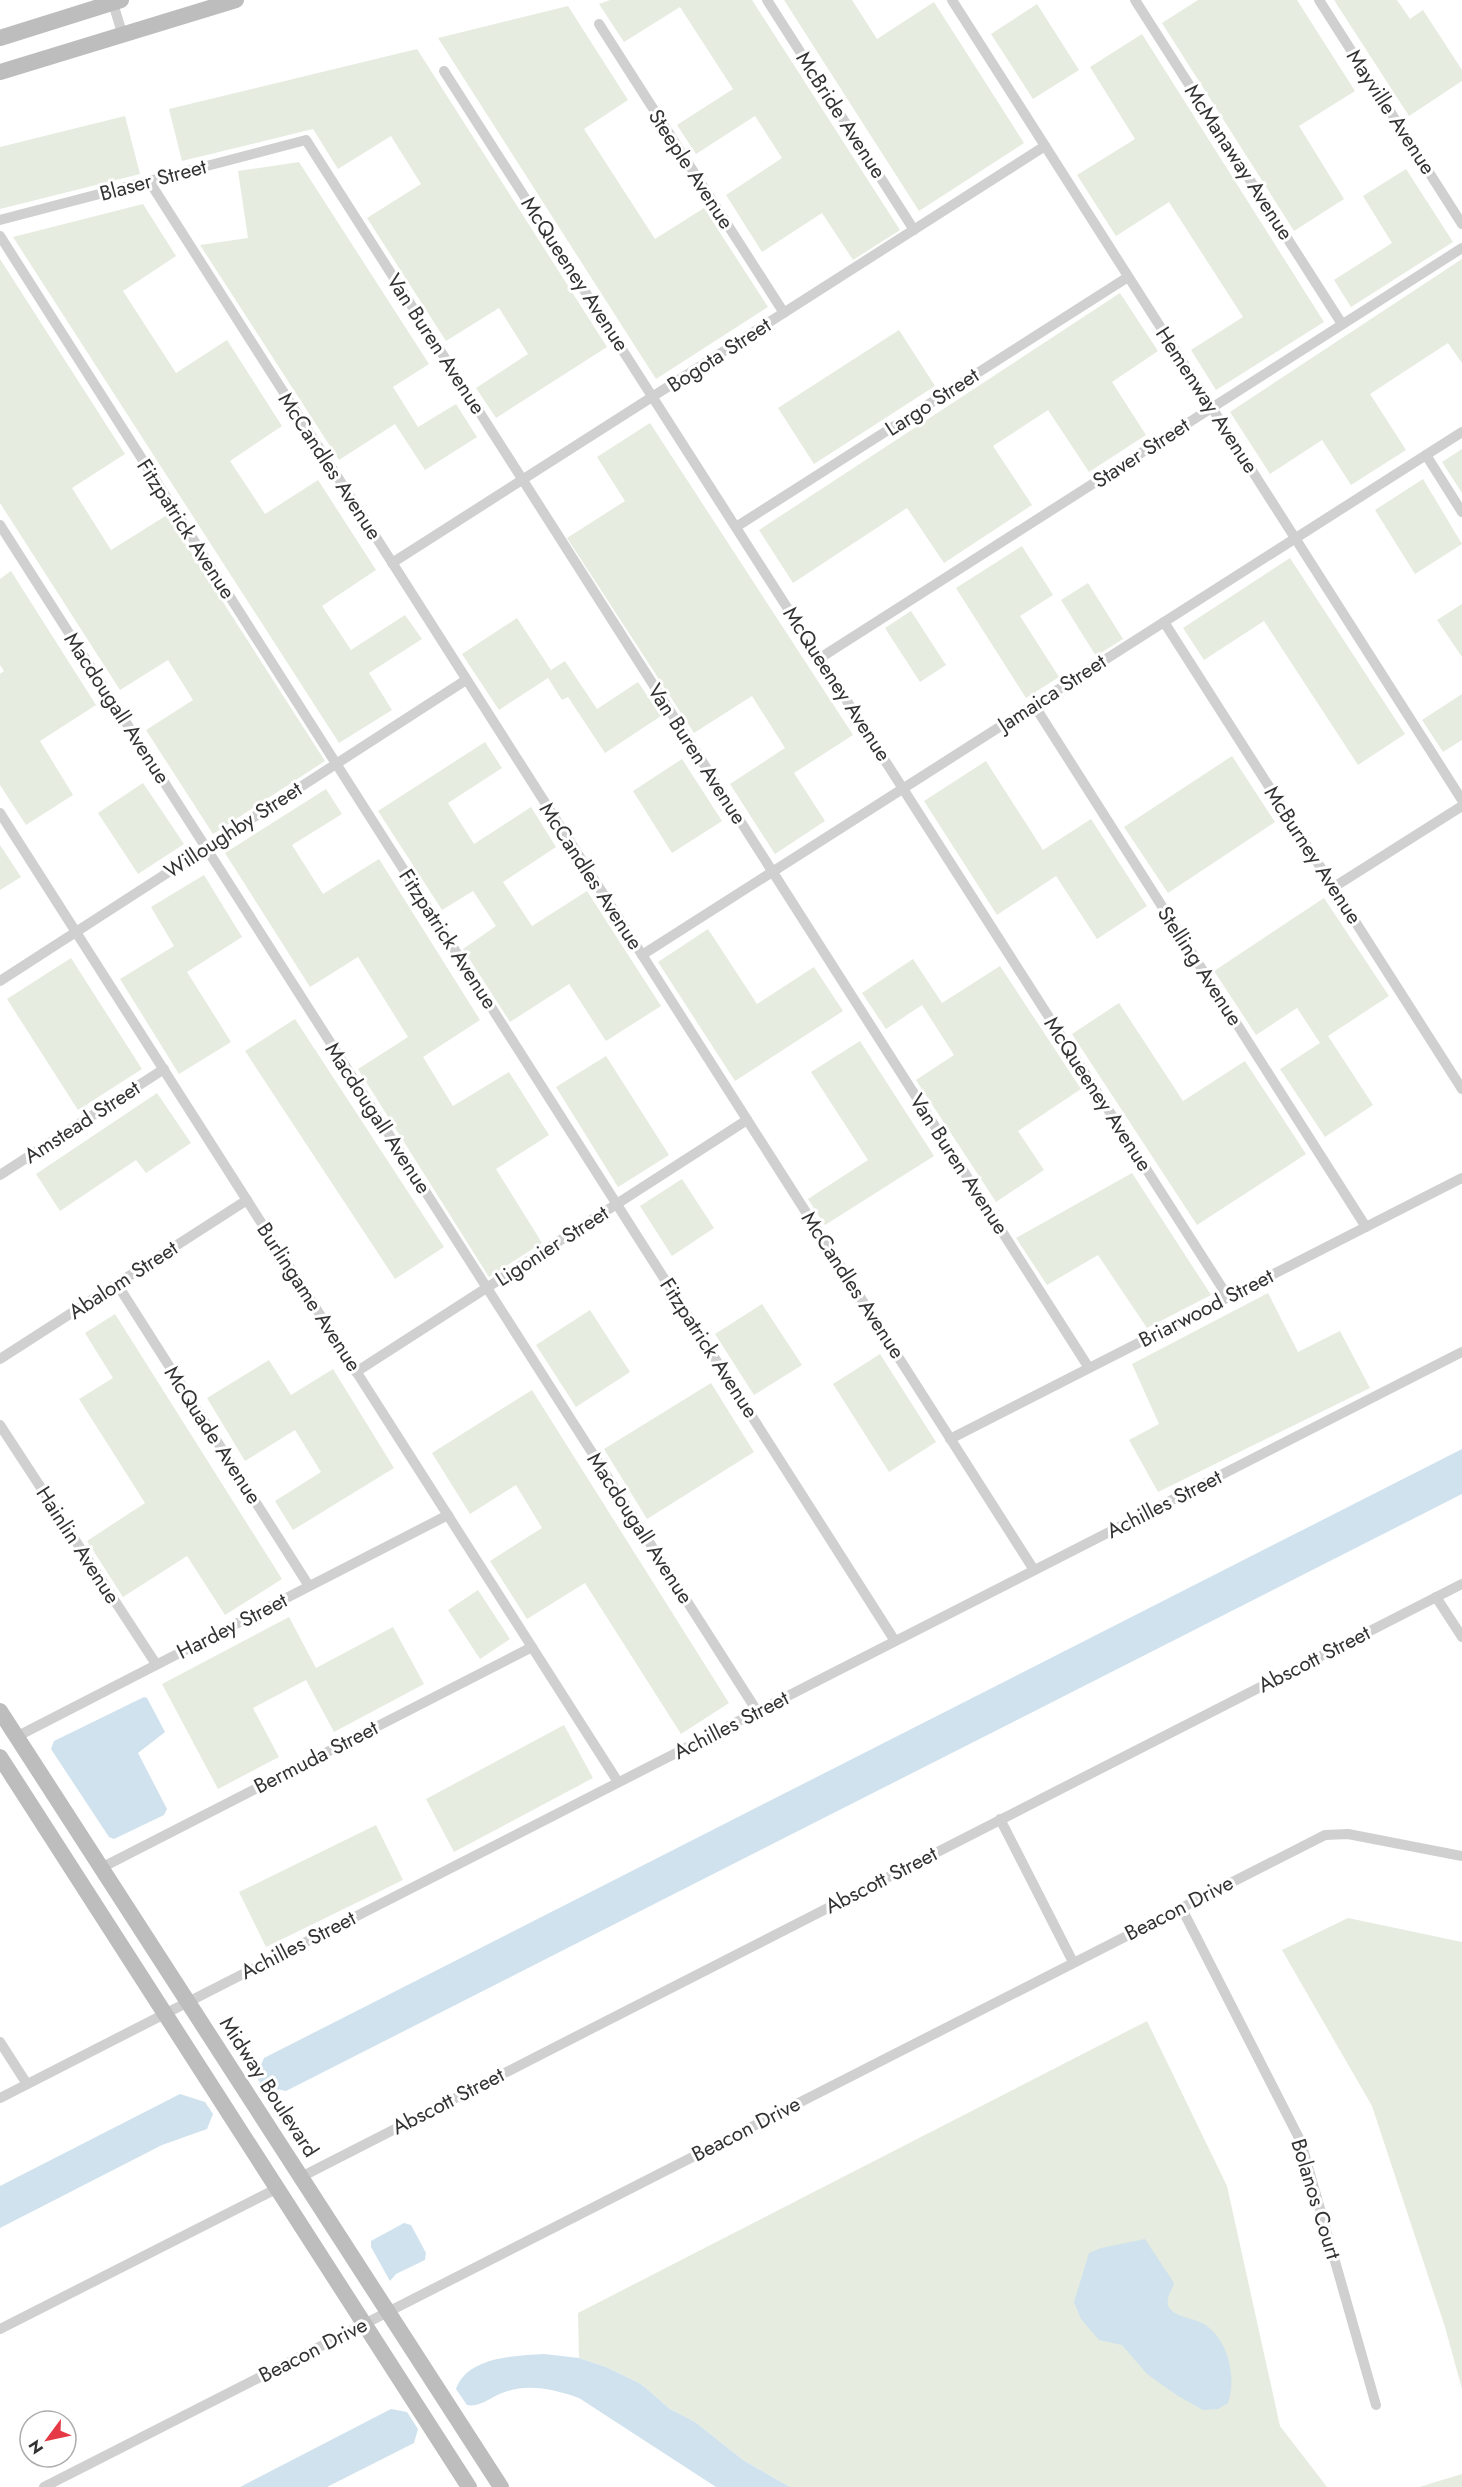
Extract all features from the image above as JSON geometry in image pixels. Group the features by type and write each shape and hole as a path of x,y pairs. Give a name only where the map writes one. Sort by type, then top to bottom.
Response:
{"street":[{"path":"0,72 237,0"},
{"name":"McBride Avenue","path":"767,0 914,230"},
{"name":"Hemenway Avenue","path":"952,0 1462,800"},
{"name":"McManaway Avenue","path":"1136,0 1342,324"},
{"name":"Mayville Avenue","path":"1319,0 1462,224"},
{"path":"0,38 115,1 123,36"},
{"name":"Steeple Avenue","path":"598,24 784,313"},
{"name":"McQueeney Avenue","path":"444,71 1228,1297"},
{"name":"Blaser Street","path":"0,220 306,140"},
{"name":"Van Buren Avenue","path":"306,140 1089,1368"},
{"name":"Bogota Street","path":"392,563 1045,146"},
{"name":"McCandles Avenue","path":"149,181 1034,1570"},
{"name":"Fitzpatrick Avenue","path":"0,236 895,1641"},
{"name":"Staver Street","path":"820,658 1462,248"},
{"name":"Largo Street","path":"736,527 1128,277"},
{"name":"Jamaica Street","path":"642,955 1462,432"},
{"path":"1426,455 1462,512"},
{"name":"Macdougall Avenue","path":"0,525 757,1712"},
{"name":"McBurney Avenue","path":"1164,622 1462,1089"},
{"name":"Willoughby Street","path":"0,981 466,680"},
{"name":"Stelling Avenue","path":"1034,705 1366,1227"},
{"path":"1334,887 1462,806"},
{"name":"Burlingame Avenue","path":"0,813 618,1782"},
{"name":"Amstead Street","path":"0,1175 164,1069"},
{"name":"Ligonier Street","path":"356,1372 747,1120"},
{"name":"Briarwood Street","path":"950,1439 1462,1178"},
{"name":"Abalom Street","path":"0,1359 247,1200"},
{"name":"McQuade Avenue","path":"117,1284 309,1586"},
{"name":"Achilles Street","path":"0,2098 1462,1352"},
{"name":"Hainlin Avenue","path":"0,1425 156,1664"},
{"name":"Hardey Street","path":"16,1737 448,1515"},
{"name":"Abscott Street","path":"301,2177 1462,1584"},
{"path":"1436,1597 1462,1637"},
{"name":"Bermuda Street","path":"101,1868 532,1647"},
{"name":"Midway Boulevard","path":"0,1711 501,2487"},
{"path":"0,1757 469,2487"},
{"path":"1000,1819 1073,1962"},
{"name":"Beacon Drive","path":"44,2487 1325,1835 1348,1834 1462,1856"},
{"name":"Bolanos Court","path":"1181,1907 1301,2142 1376,2405"},
{"path":"0,2042 27,2084"},
{"path":"0,2330 278,2188"}],"shaded area":[{"path":"610,0 752,0 900,230 853,260 822,213 762,252 726,195 782,158 755,116 696,154 677,125 733,89 680,7 624,42 599,4"},
{"path":"784,0 852,0 877,39 934,2 1024,143 919,211"},
{"path":"1198,0 1297,0 1355,91 1299,126 1344,199 1294,231 1162,23"},
{"path":"1334,0 1397,0 1410,19 1423,10 1462,70 1462,81 1409,116"},
{"path":"1037,4 1079,70 1033,99 991,34"},
{"path":"568,6 628,100 584,129 655,239 704,208 768,307 656,379 438,38"},
{"path":"1142,34 1324,322 1216,390 1191,350 1243,317 1169,202 1116,236 1077,175 1135,139 1090,67"},
{"path":"417,49 607,347 496,418 476,388 528,354 499,308 446,341 367,218 421,184 391,136 338,169 313,129 182,161 169,109"},
{"path":"125,116 140,174 0,209 0,147"},
{"path":"299,162 429,364 393,387 418,427 456,404 477,437 425,470 395,424 339,460 200,245 248,238 238,171"},
{"path":"1406,169 1453,242 1351,307 1334,280 1392,243 1363,196"},
{"path":"143,204 176,256 123,291 176,373 227,340 282,426 230,461 265,514 318,480 376,570 322,606 351,650 405,615 422,639 369,673 392,710 339,743 13,237"},
{"path":"0,259 125,454 72,488 111,550 167,515 325,761 213,834 146,730 193,700 168,660 120,690 0,503"},
{"path":"1462,259 1462,363 1448,343 1370,394 1406,450 1351,485 1322,440 1270,474 1230,412"},
{"path":"1120,293 1158,351 1112,382 1146,435 1089,472 1048,410 993,446 1032,505 944,563 907,508 793,583 759,530"},
{"path":"899,330 935,386 814,464 778,408"},
{"path":"650,423 853,735 794,773 825,821 775,854 730,784 785,748 752,696 694,733 567,538 625,501 597,457"},
{"path":"1462,449 1462,493 1442,462"},
{"path":"1423,479 1462,544 1415,574 1375,510"},
{"path":"1022,546 1053,595 1020,616 1059,677 1026,698 956,588"},
{"path":"1290,558 1405,734 1358,765 1264,621 1204,660 1183,628"},
{"path":"11,571 96,705 40,741 73,795 26,825 0,785 0,674 4,671 0,665 0,579"},
{"path":"1088,583 1123,639 1096,656 1061,600"},
{"path":"1462,604 1462,657 1437,620"},
{"path":"911,611 946,665 920,682 885,628"},
{"path":"517,618 551,670 565,661 597,709 638,682 661,716 605,753 568,697 562,700 548,678 499,710 462,654"},
{"path":"1462,694 1462,740 1443,752 1422,720"},
{"path":"485,742 502,768 448,803 474,844 531,807 556,847 503,882 532,926 587,891 661,1006 606,1041 569,984 510,1022 463,949 496,926 473,891 442,910 378,811"},
{"path":"1232,756 1275,822 1168,893 1124,827"},
{"path":"682,759 722,821 672,853 633,791"},
{"path":"986,761 1043,850 1091,819 1147,906 1097,939 1056,876 997,915 924,801"},
{"path":"143,783 184,844 138,874 98,813"},
{"path":"326,789 342,814 292,845 323,894 379,859 480,1020 423,1057 453,1106 509,1072 549,1135 496,1169 542,1243 489,1277 358,1069 408,1037 358,957 310,987 225,853"},
{"path":"0,845 21,877 0,890"},
{"path":"204,875 242,937 187,972 231,1042 179,1074 120,979 174,946 151,907"},
{"path":"1324,898 1389,996 1328,1036 1373,1105 1325,1137 1280,1069 1320,1043 1297,1008 1256,1035 1214,971"},
{"path":"708,929 757,1004 814,967 843,1011 735,1081 658,962"},
{"path":"71,958 142,1069 78,1110 7,999"},
{"path":"913,959 942,1003 1000,966 1081,1089 1018,1131 1044,1170 996,1202 916,1080 954,1055 922,1005 886,1029 862,993"},
{"path":"1119,1003 1183,1101 1245,1061 1306,1154 1197,1225 1072,1034"},
{"path":"295,1019 444,1247 395,1279 245,1051"},
{"path":"860,1041 934,1156 825,1225 808,1199 868,1160 811,1072"},
{"path":"606,1056 669,1155 618,1187 556,1087"},
{"path":"157,1093 191,1143 146,1173 136,1160 60,1211 36,1174"},
{"path":"1132,1173 1211,1295 1147,1328 1098,1255 1047,1285 1016,1238"},
{"path":"682,1179 714,1228 672,1256 640,1206"},
{"path":"1268,1293 1298,1352 1340,1331 1370,1388 1158,1492 1129,1440 1159,1424 1132,1364"},
{"path":"762,1304 802,1365 754,1395 715,1334"},
{"path":"590,1310 630,1372 576,1407 536,1345"},
{"path":"115,1314 282,1579 225,1615 187,1556 123,1597 87,1541 145,1503 79,1399 113,1378 85,1333"},
{"path":"880,1354 936,1442 889,1472 833,1384"},
{"path":"269,1360 291,1395 333,1369 394,1468 293,1530 275,1501 321,1472 295,1430 245,1461 207,1398"},
{"path":"711,1383 754,1452 647,1519 604,1449"},
{"path":"532,1390 729,1703 681,1734 585,1583 527,1619 490,1561 542,1528 516,1485 470,1514 432,1453"},
{"path":"478,1590 510,1639 480,1659 448,1610"},
{"path":"289,1617 316,1668 393,1627 424,1684 334,1732 306,1680 253,1708 279,1757 218,1789 162,1684"},
{"path":"564,1725 593,1778 454,1852 426,1799"},
{"path":"376,1825 403,1880 266,1947 239,1892"},
{"path":"1348,1918 1462,1942 1462,2389 1445,2327 1372,2106 1282,1950"},
{"path":"1147,2021 1227,2186 1280,2426 1327,2487 790,2487 743,2460 695,2422 670,2409 641,2384 606,2367 579,2358 578,2313"},
{"path":"1462,2474 1462,2487 1419,2487"}],"water":[{"path":"1462,1449 1462,1494 286,2091 262,2086 256,2076 264,2058"},
{"path":"144,1697 147,1698 165,1732 138,1753 167,1809 164,1815 114,1839 109,1837 51,1749 54,1741"},
{"path":"180,2094 205,2102 213,2114 207,2129 162,2145 0,2228 0,2186"},
{"path":"404,2223 411,2225 426,2253 425,2260 396,2274 390,2281 371,2247 371,2241"},
{"path":"1145,2239 1174,2283 1168,2300 1170,2309 1179,2315 1204,2324 1219,2339 1225,2349 1231,2371 1231,2393 1228,2403 1218,2409 1203,2410 1178,2396 1147,2374 1122,2345 1099,2340 1081,2319 1074,2302 1089,2253 1101,2248"},
{"path":"544,2354 579,2358 606,2367 641,2384 670,2409 695,2422 743,2460 790,2487 716,2487 579,2398 570,2395 552,2390 523,2388 505,2392 481,2403 467,2405 456,2389 462,2378 482,2364 507,2357"},
{"path":"391,2409 407,2412 418,2429 414,2443 327,2487 240,2487"}]}
